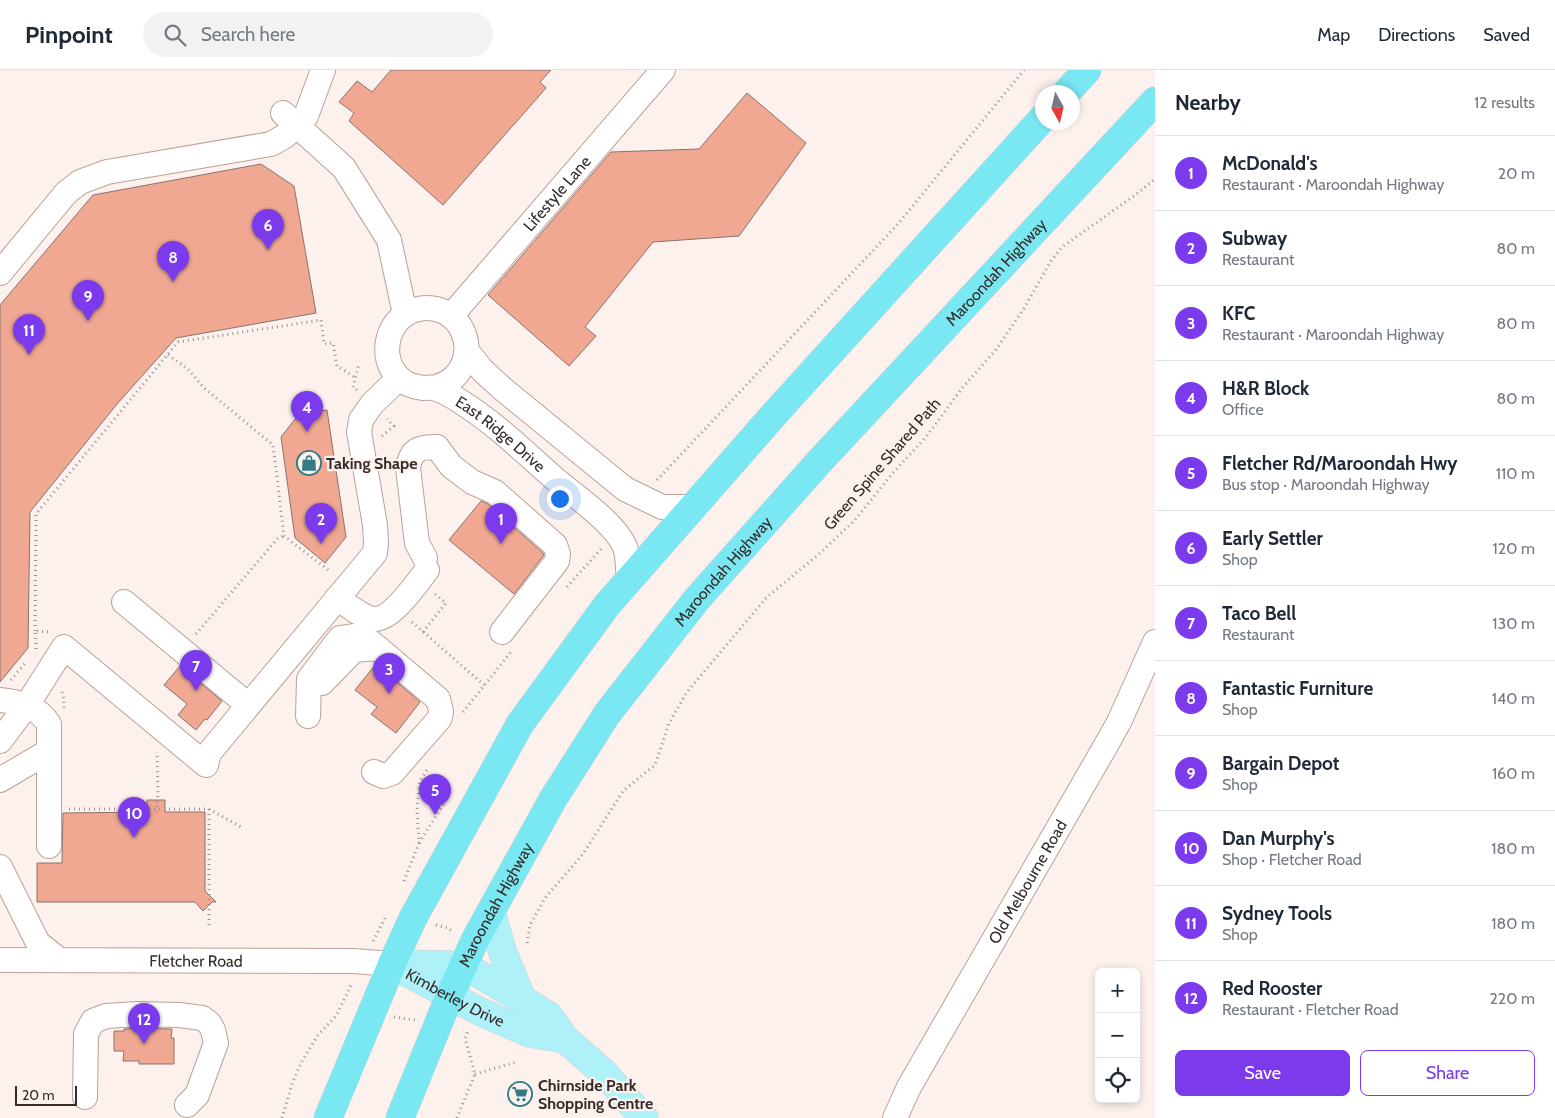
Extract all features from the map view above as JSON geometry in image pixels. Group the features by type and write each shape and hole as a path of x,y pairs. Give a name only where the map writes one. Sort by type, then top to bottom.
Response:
{"highway":[{"path":"1073,85 1087,70"},
{"name":"Maroondah Highway","path":"400,1118 467,956 553,799 607,714 697,599 819,462 1155,101"},
{"path":"333,1108 370,1016 413,918 520,724 607,605 779,409 1035,127"}],"main road":[{"path":"491,912 503,953 522,999"},
{"name":"Kimberley Drive","path":"392,964 467,956 522,999 549,1016 565,1039 605,1074 644,1118"},
{"name":"Kimberley Drive","path":"392,964 480,1011 529,1033 565,1039"}],"street":[{"path":"290,119 306,116 323,70"},
{"name":"Lifestyle Lane","path":"452,316 663,70"},
{"path":"0,273 66,192 80,182 108,172 271,144 285,136 290,119"},
{"path":"290,119 344,168 389,240 405,314"},
{"path":"429,308 441,310 452,316 464,332 467,341 467,351 462,368 450,381 434,388 422,388 410,385 399,378 392,368 387,356 387,344 390,332 396,322 405,314 416,309 429,308"},
{"path":"467,351 483,371 504,390 625,489 662,507 693,507"},
{"path":"0,741 27,705 64,647 206,765 209,753 374,553 376,543 375,525 360,432 361,420 372,404 399,378"},
{"name":"East Ridge Drive","path":"434,388 461,401 490,422 610,526 625,548 629,581"},
{"path":"337,598 366,616 374,619 384,618 395,608 426,564 416,544 408,468 410,457 417,450 425,447 437,447 451,466 472,482 495,492 556,545 557,561 502,632"},
{"path":"124,602 248,705"},
{"name":"Old Melbourne Road","path":"894,1118 909,1087 1110,739 1155,642"},
{"path":"308,716 317,688 354,650 378,648 438,699 441,711 440,718 392,774 383,776 374,772"},
{"path":"0,700 15,701 27,705 44,716 49,724 49,846"},
{"path":"0,780 49,751"},
{"path":"0,866 38,943 58,959"},
{"name":"Fletcher Road","path":"0,960 362,962 392,964"},
{"path":"85,1097 86,1034 93,1021 106,1016 138,1014 179,1015 202,1018 209,1023 216,1037 215,1049 197,1095 187,1105"},
{"path":"318,1118 333,1108"}],"path":[{"name":"Green Spine Shared Path","path":"508,965 524,960 530,925 545,898 582,854 623,791 655,765 669,723 687,692 766,598 819,554 855,520 892,474 926,437 963,387 995,351 1023,310 1051,261 1062,247 1155,179"},
{"path":"36,631 36,514 178,342 321,320 324,344 333,343 337,366 356,378"},
{"path":"168,355 188,369 203,387 273,445 284,536 332,574 341,562 356,575"},
{"path":"193,639 278,538 284,536"},
{"path":"423,632 446,603 433,593"},
{"path":"395,608 484,685"},
{"path":"60,688 64,699 64,717"},
{"path":"419,843 444,803"},
{"path":"64,809 209,809 242,827"},
{"path":"208,927 209,809"},
{"path":"413,918 448,928 467,956"},
{"path":"282,1118 292,1084 301,1063 318,1035 336,1016 362,962"},
{"path":"457,1118 475,1074 465,1038 480,1011"},
{"path":"336,1016 401,1017 465,1038"},
{"path":"475,1074 517,1062"}],"building":[{"path":"391,70 551,70 540,82 546,88 443,205 349,121 354,113 339,102 357,81 372,92"},
{"path":"747,93 806,143 739,236 653,242 585,327 596,336 569,366 488,295 611,152 699,149"},
{"path":"261,164 294,186 316,313 176,338 117,404 30,512 28,648 0,682 0,305 93,195"},
{"path":"327,410 346,537 325,563 295,538 281,437 299,414"},
{"path":"481,501 488,504 544,555 514,594 449,540"},
{"path":"376,664 420,702 396,733 371,714 377,707 355,690"},
{"path":"180,666 222,701 207,720 205,719 196,730 178,715 187,704 164,685"},
{"path":"147,800 165,800 165,812 205,812 205,891 216,902 212,902 203,911 195,902 37,902 37,863 62,863 63,813 147,812"},
{"path":"138,1028 172,1029 171,1038 174,1038 174,1064 139,1064 139,1061 123,1061 124,1051 114,1051 114,1031"}],"place":[{"name":"Early Settler","path":"268,250"},
{"name":"Fantastic Furniture","path":"173,282"},
{"name":"Bargain Depot","path":"88,321"},
{"name":"Sydney Tools","path":"29,355"},
{"name":"H&R Block","path":"307,432"},
{"name":"Taking Shape","path":"309,463"},
{"name":"Subway","path":"321,544"},
{"name":"McDonald's","path":"501,544"},
{"name":"Taco Bell","path":"196,691"},
{"name":"KFC","path":"389,694"},
{"name":"Fletcher Rd/Maroondah Hwy","path":"435,815"},
{"name":"Dan Murphy's","path":"134,838"},
{"name":"Red Rooster","path":"144,1044"},
{"name":"Chirnside Park Shopping Centre","path":"520,1094"}]}
